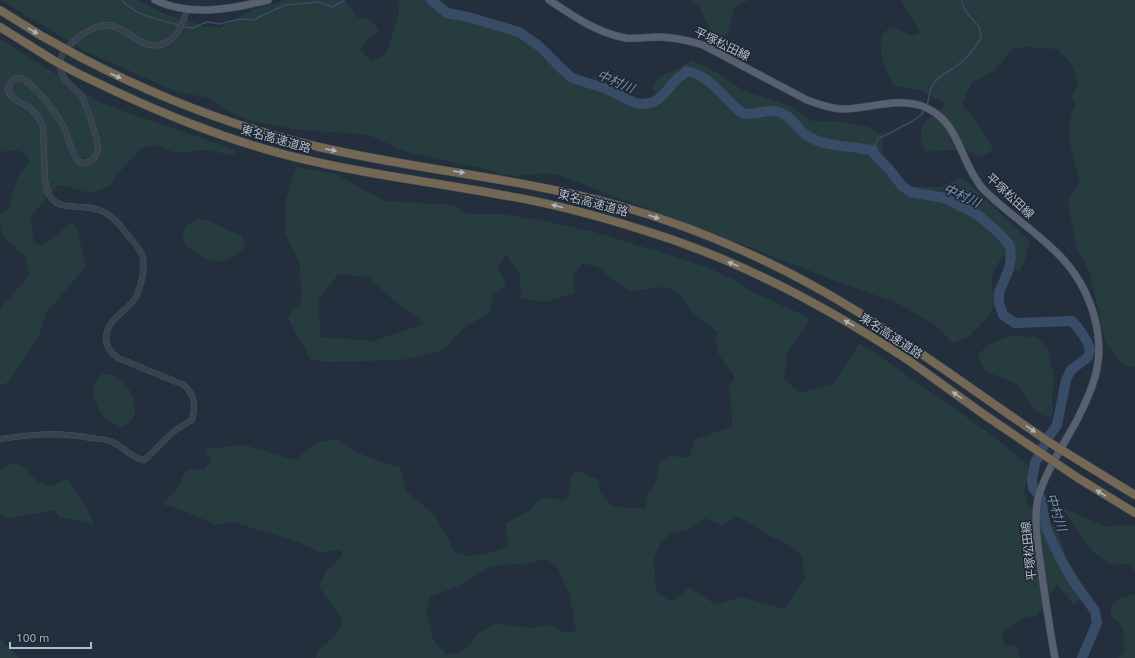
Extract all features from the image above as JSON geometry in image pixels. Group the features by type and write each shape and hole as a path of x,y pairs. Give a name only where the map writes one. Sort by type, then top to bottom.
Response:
{"highway":[{"name":"東名高速道路","path":"0,10 47,39 82,58 152,92 188,107 247,128 347,153 533,185 586,197 620,206 701,234 768,262 857,311 920,352 1052,444 1135,495"},
{"name":"東名高速道路","path":"0,27 53,60 130,99 178,119 234,139 314,162 544,203 625,224 676,241 761,277 821,307 908,361 1051,461 1135,512"}],"main road":[{"path":"155,0 186,11 242,7 268,0"},
{"name":"平塚松田線","path":"549,0 572,16 611,35 628,38 671,37 685,39 703,45 807,100 824,106 843,109 900,102 915,104 930,109 946,122 956,136 970,170 981,187 1058,253 1075,274 1091,304 1097,327 1098,345 1097,364 1091,390 1079,416 1044,480 1037,503 1036,532 1055,658"}],"street":[{"path":"0,439 39,434 77,435 114,442 135,456 144,460 174,431 192,420 194,401 189,389 180,383 118,358 108,346 106,341 108,327 133,301 139,289 143,256 117,220 110,215 99,209 64,205 52,200 48,195 45,184 42,122 29,107 14,100 9,95 8,90 9,85 16,79 20,78 28,83 56,114 65,130 79,162 84,164 89,162 93,159 98,149 83,100 76,90 64,79 60,72 60,59 63,52 85,33 101,26 113,27 151,46 158,46 174,38 178,32 186,11"}],"green space":[{"path":"1,0 137,0 164,14 185,19 202,26 220,28 255,9 281,2 282,0 345,0 357,17 371,20 379,31 365,42 360,49 371,61 386,54 399,12 398,0 440,0 452,9 506,22 534,35 541,58 614,95 649,104 657,97 653,89 657,80 692,60 716,72 744,91 790,106 812,121 838,121 869,127 881,134 882,152 890,170 908,187 941,187 962,177 1030,241 1025,260 1019,272 1003,256 993,271 991,280 994,297 992,308 988,317 968,337 952,343 934,324 895,302 846,285 561,176 546,173 517,176 499,174 491,170 406,152 369,135 293,129 252,121 223,109 210,98 177,92 83,50"},
{"path":"689,0 749,0 734,7 729,31 721,44 715,40 700,8"},
{"path":"901,0 1135,0 1135,367 1125,366 1105,342 1090,273 1076,247 1068,201 1080,181 1072,153 1069,133 1072,114 1076,105 1071,98 1078,84 1072,65 1058,49 1023,47 1011,49 996,70 971,83 962,104 994,150 980,157 968,150 925,152 921,139 923,125 925,121 940,110 945,103 919,90 894,86 885,68 881,53 881,40 884,33 888,29 893,27 912,36 920,33"},
{"path":"0,39 103,104 236,150 233,155 205,150 176,153 155,145 140,149 116,176 110,186 90,193 58,185 30,218 34,243 43,246 72,222 76,226 86,266 46,313 39,337 8,382 0,386 0,313 2,306 30,275 25,256 1,235 0,216 9,208 18,177 30,161 21,151 14,150 0,152"},
{"path":"296,167 336,174 384,201 455,205 465,214 502,214 594,232 704,266 737,281 747,289 810,318 805,328 788,350 784,380 801,393 833,384 859,344 875,353 996,438 1031,468 1024,490 1029,506 1057,528 1067,559 1088,593 1074,605 1057,584 1037,616 1026,617 1002,633 1004,645 1017,646 1020,658 316,658 317,651 336,635 343,620 319,587 326,571 342,556 341,550 320,552 293,540 233,522 216,525 184,511 162,504 176,490 187,469 204,470 211,461 204,449 244,445 295,460 319,441 337,440 356,452 400,467 406,491 435,515 455,552 469,556 490,553 509,546 505,524 533,508 535,502 542,498 565,500 569,495 571,478 576,470 598,480 600,492 612,506 645,508 648,493 655,485 659,464 671,455 682,458 690,456 694,440 731,427 732,418 729,386 735,378 719,355 715,341 719,333 694,314 679,294 666,287 632,292 599,268 583,263 573,276 575,293 545,302 521,298 520,275 506,255 497,267 506,285 493,295 491,311 462,329 445,349 402,360 328,362 311,360 287,317 301,302 300,263 285,232 286,200","holes":["338,274 368,277 387,295 420,319 424,324 374,341 320,337 319,300","737,516 766,534 789,545 802,556 805,579 785,609 741,597 716,605 689,587 672,602 656,592 654,557 660,544 669,535 688,530 704,518 723,526","546,559 557,567 570,596 576,631 563,633 550,624 532,628 496,623 478,634 468,646 459,653 446,655 433,639 426,609 430,596 457,587 490,567 510,563 523,565"]},
{"path":"198,219 209,221 243,237 244,248 231,258 222,261 209,259 195,253 185,243 183,237 184,230 187,225"},
{"path":"1010,336 1036,337 1048,350 1054,377 1052,394 1053,410 1051,417 1037,412 1019,386 1014,382 990,373 981,363 978,356 981,352 992,343"},
{"path":"102,374 115,376 123,382 130,391 134,401 134,417 123,427 116,425 104,416 96,403 94,389 96,381"},
{"path":"14,463 23,466 37,481 51,486 67,479 84,503 95,525 77,520 60,518 55,510 9,518 0,515 0,469"},
{"path":"1061,507 1107,527 1123,525 1135,526 1135,571 1127,564 1111,565 1093,552"},
{"path":"1135,594 1135,658 1118,658 1124,652 1124,631 1120,623 1111,616 1111,605 1118,599"},
{"path":"0,639 19,658 0,658"}],"waterway":[{"path":"122,0 141,14 179,25"},
{"path":"183,27 192,28 207,22 220,24 239,19 253,20 285,5 319,2 332,7 345,0"},
{"name":"中村川","path":"431,0 447,13 468,17 519,32 539,46 572,78 604,88 635,103 643,104 654,102 687,71 699,75 709,82 743,113 751,114 770,111 779,112 790,118 805,134 817,141 837,146 873,150 874,154 889,169 902,186 911,192 944,198 978,215 999,233 1010,246 1011,256 1009,269 999,292 999,303 1003,315 1015,323 1072,321 1083,334 1090,349 1088,357 1071,370 1066,380 1057,425 1048,438 1035,463 1032,480 1033,488 1041,498 1046,528 1061,560 1073,581 1095,611 1097,623 1082,658"},
{"path":"927,105 930,91 935,82 942,75 964,60 978,43 980,38 980,29 965,10 962,0"},
{"path":"873,150 878,139 911,122 921,115 924,110"}]}
